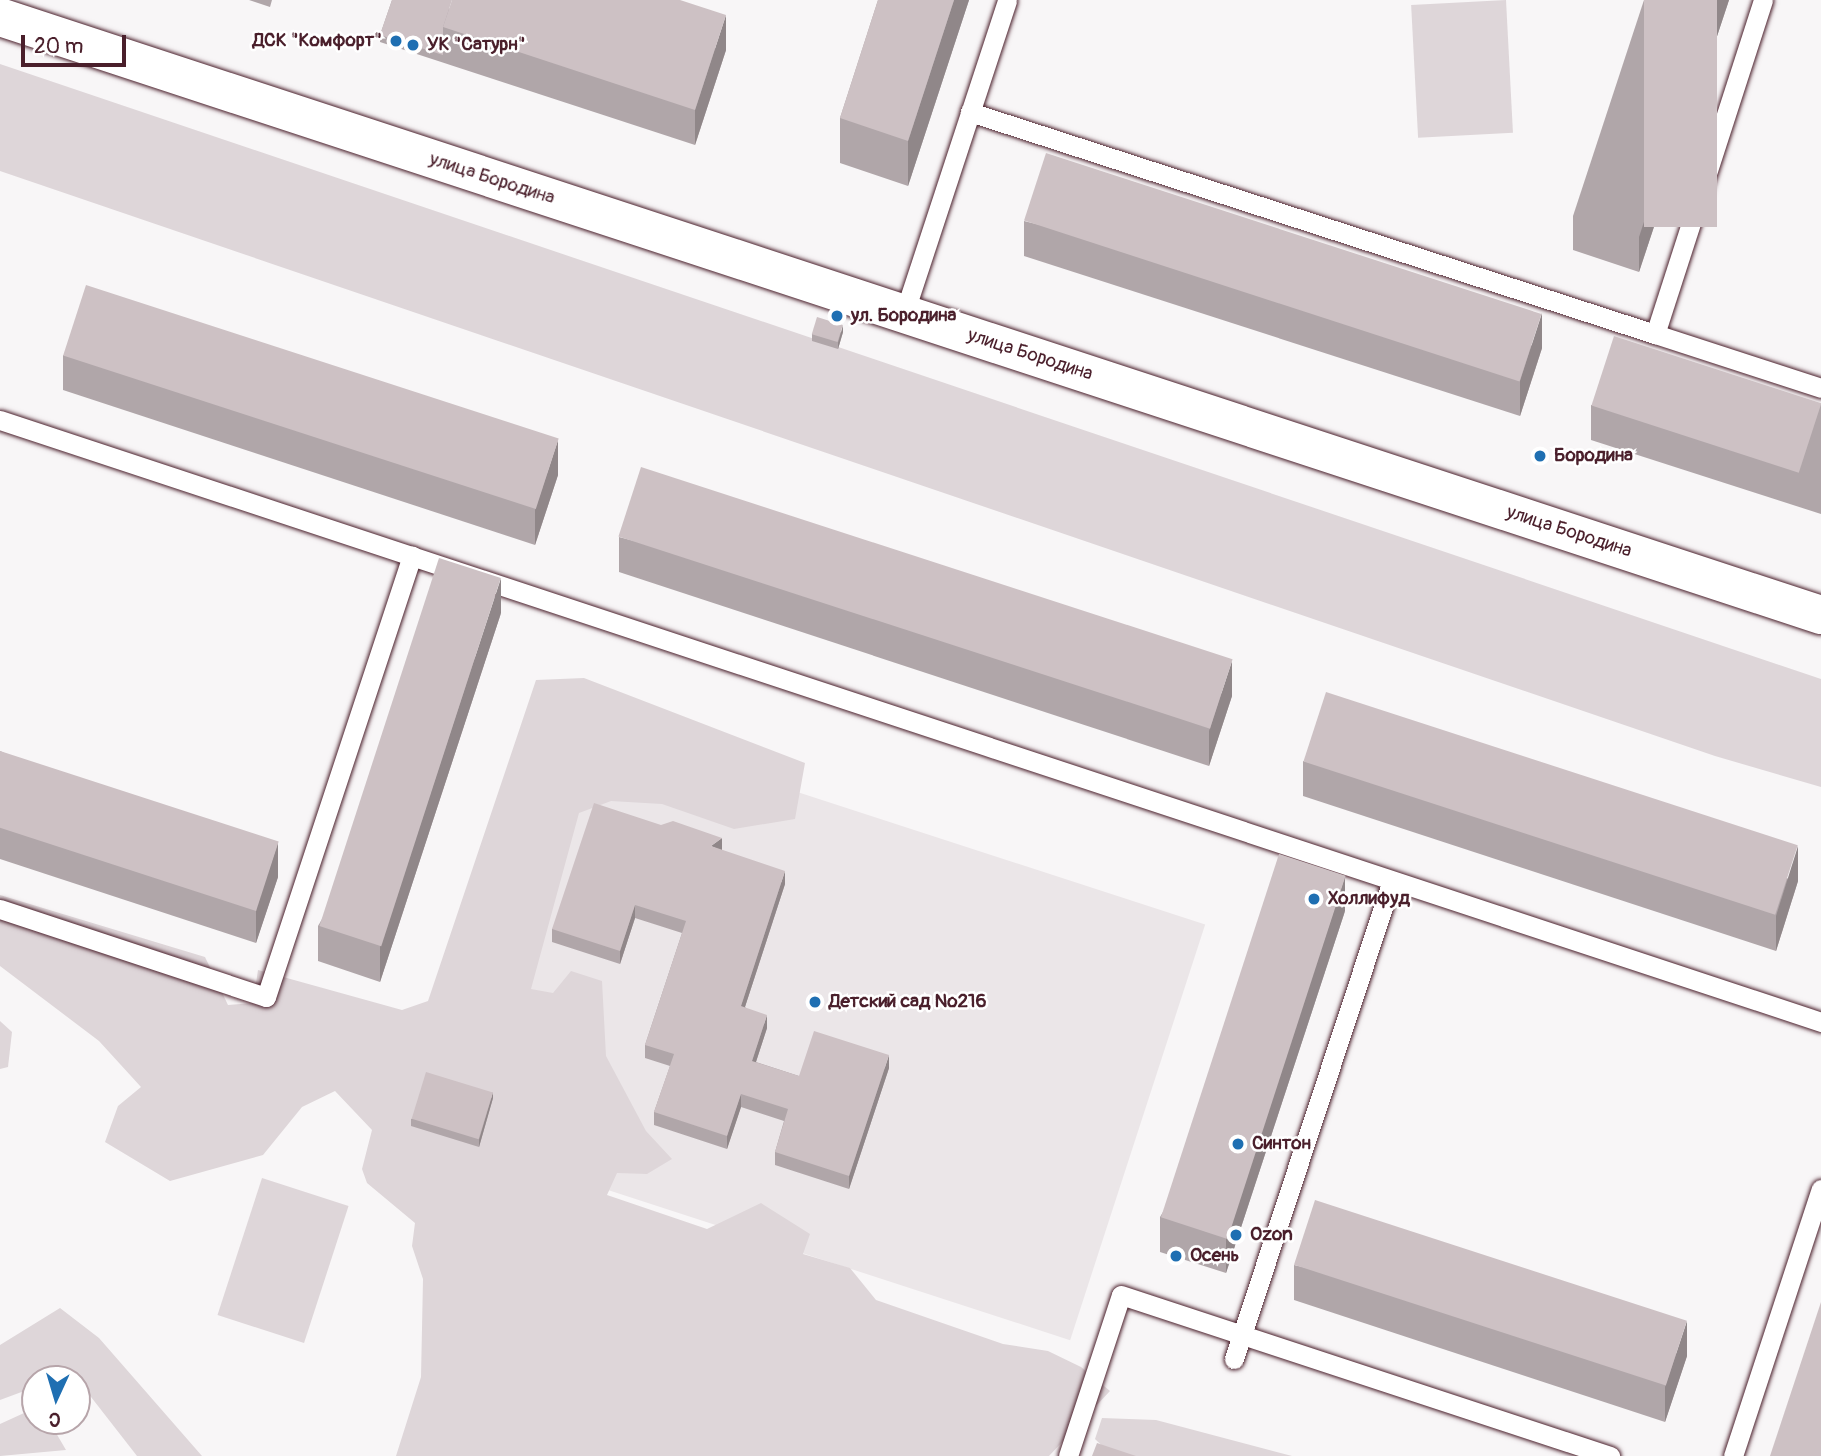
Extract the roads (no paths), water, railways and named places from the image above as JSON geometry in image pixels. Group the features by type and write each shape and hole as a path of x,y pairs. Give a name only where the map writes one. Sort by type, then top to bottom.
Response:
{"street":[{"name":"улица Бородина","path":"0,18 1821,615"}],"lane":[{"path":"904,314 1007,0"},
{"path":"1655,334 1763,0"},
{"path":"970,112 1821,387"},
{"path":"0,420 1821,1022"},
{"path":"0,909 266,997 412,556"},
{"path":"1234,1359 1392,880"},
{"path":"1733,1456 1821,1189"},
{"path":"1068,1456 1121,1295 1610,1456"}],"place":[{"name":"ДСК \"Комфорт\"","path":"396,41"},
{"name":"УК \"Сатурн\"","path":"413,45"},
{"name":"ул. Бородина","path":"837,316"},
{"name":"Бородина","path":"1540,456"},
{"name":"Холлифуд","path":"1314,899"},
{"name":"Детский сад №216","path":"815,1002"},
{"name":"Синтон","path":"1238,1144"},
{"name":"Ozon","path":"1236,1235"},
{"name":"Осень","path":"1176,1256"}]}
